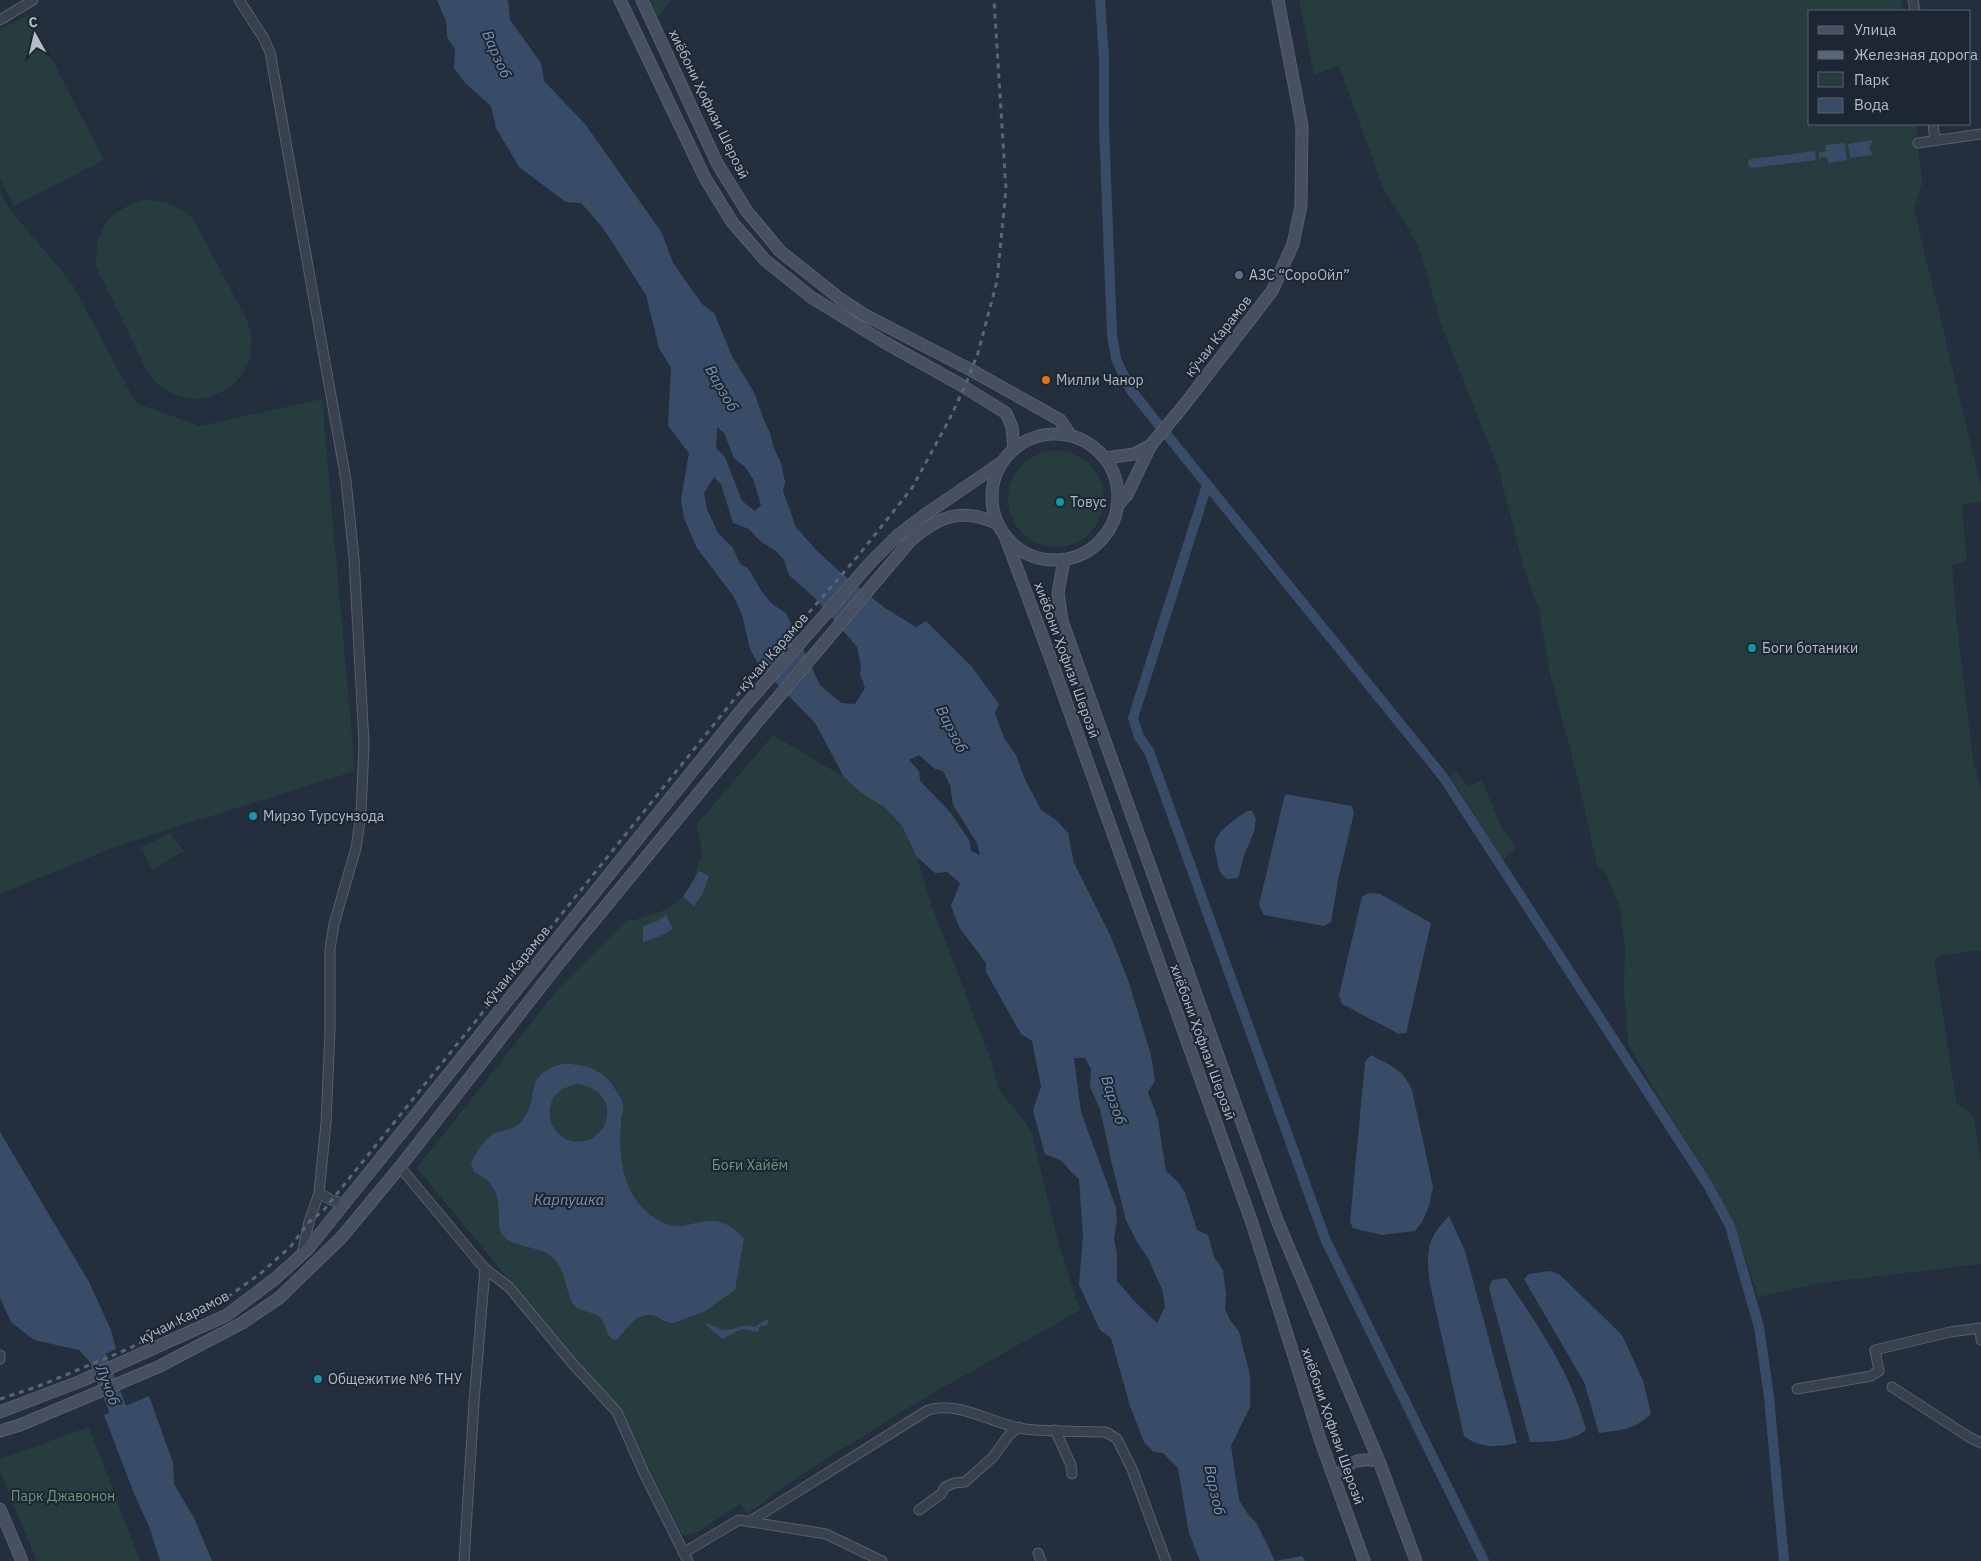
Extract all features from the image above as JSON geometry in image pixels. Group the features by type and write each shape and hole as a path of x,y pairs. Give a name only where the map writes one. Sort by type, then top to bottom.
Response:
{"main road":[{"path":"620,0 705,178 732,222 765,260 819,302 1006,413 1012,427 1014,448"},
{"name":"хиёбони Ҳофизи Шерозӣ","path":"642,0 718,163 746,210 780,251 839,298 863,314 971,370 1060,420 1072,436"},
{"name":"кӯчаи Карамов","path":"1118,506 1127,495 1151,445 1272,291 1293,244 1301,206 1302,126 1278,0"},
{"path":"681,131 699,123"},
{"name":"хиёбони Ҳофизи Шерозӣ","path":"1005,536 1017,548 1031,556 1047,560 1064,560 1080,555 1094,547 1113,522 1118,506 1118,490 1113,473 1105,458 1090,445 1072,436 1054,434 1036,437 1014,448 1002,462 993,482 992,504 998,524 1005,536 1050,654 1252,1224 1320,1439 1364,1561"},
{"name":"кӯчаи Карамов","path":"1105,458 1134,454 1151,445"},
{"name":"кӯчаи Карамов","path":"0,1412 148,1352 227,1315 276,1278 302,1255 743,708 871,562 897,536 1002,462"},
{"path":"0,1432 158,1367 242,1323 279,1298 341,1238 400,1167 458,1090 560,962 758,721 885,573 910,541 941,518 954,515 977,516 998,524"},
{"name":"хиёбони Ҳофизи Шерозӣ","path":"1064,560 1058,593 1062,621 1277,1220 1379,1461 1416,1561"},
{"path":"444,1078 458,1090"},
{"path":"1336,1481 1343,1468 1352,1463 1362,1460 1379,1461"},
{"path":"0,1509 22,1561"}],"street":[{"path":"0,20 34,0"},
{"path":"239,0 263,36 270,52 340,444 354,558 364,743 361,814 356,848 342,903 334,924 330,949 330,1031 326,1123 319,1193 309,1222 302,1255"},
{"path":"1933,125 1935,140"},
{"path":"1918,143 1981,134"},
{"path":"400,1167 486,1269 509,1287 572,1364 617,1412 686,1557 740,1520 826,1534 882,1561"},
{"path":"319,1193 331,1200 345,1204"},
{"path":"464,1561 474,1402 486,1269"},
{"path":"1798,1389 1871,1376 1879,1371 1875,1350 1950,1332 1980,1328 1981,1340"},
{"path":"1892,1387 1969,1437 1981,1442"},
{"path":"749,1522 928,1410 944,1408 964,1411 1018,1427 1106,1432 1116,1438 1140,1487 1166,1561"},
{"path":"919,1510 941,1494 945,1487 964,1482 993,1457 1009,1435 1018,1427"},
{"path":"1055,1430 1071,1465 1072,1474"}],"green space":[{"path":"649,0 672,0 657,18"},
{"name":"Боги ботаники","path":"1299,0 1901,0 1903,10 1808,10 1808,125 1916,125 1922,183 1914,209 1981,486 1981,501 1962,505 1967,561 1952,565 1957,626 1973,759 1981,789 1981,950 1944,955 1934,959 1957,1104 1974,1116 1981,1163 1981,1264 1820,1283 1758,1297 1740,1241 1718,1192 1665,1108 1628,1044 1624,992 1625,948 1620,909 1606,873 1597,865 1576,771 1549,670 1539,610 1524,569 1498,467 1440,321 1420,250 1385,193 1339,66 1314,75"},
{"path":"29,15 104,160 14,206 0,179 0,29"},
{"path":"0,191 10,210 71,282 136,403 200,426 322,399 355,771 125,843 0,894"},
{"path":"143,200 169,204 192,217 246,318 252,344 246,367 238,379 228,388 215,395 187,398 173,394 156,383 147,371 96,266 98,241 106,223 120,210"},
{"path":"1056,451 1074,455 1090,465 1100,481 1104,499 1100,517 1090,533 1074,543 1056,547 1038,543 1022,533 1012,517 1008,499 1012,481 1022,465 1038,455"},
{"name":"Боғи Хайём","path":"773,735 844,777 860,792 884,807 902,826 916,856 932,906 990,1058 999,1090 1031,1130 1059,1245 1080,1310 921,1400 796,1478 747,1514 740,1504 698,1532 683,1536 639,1452 622,1414 611,1398 591,1383 417,1168 558,989 627,920 635,920 668,909 688,893 692,886 702,852 697,824"},
{"path":"1456,771 1468,787 1482,780 1500,825 1516,848 1503,860 1450,776"},
{"path":"170,834 184,851 152,870 141,847"},
{"name":"Парк Джавонон","path":"89,1427 140,1561 37,1561 0,1472 0,1459"}],"water":[{"name":"Варзоб","path":"437,0 508,0 510,20 541,63 544,81 585,124 662,233 673,263 702,304 714,313 732,356 755,394 770,433 773,446 781,463 785,482 783,491 796,527 816,550 840,572 885,608 916,627 926,621 971,666 999,704 995,713 1004,738 1016,755 1024,777 1041,810 1056,820 1068,833 1074,863 1111,937 1128,980 1151,1055 1155,1081 1148,1092 1158,1120 1166,1171 1178,1182 1185,1193 1197,1230 1208,1235 1214,1257 1223,1270 1226,1294 1225,1309 1239,1332 1250,1375 1250,1407 1231,1446 1239,1500 1257,1524 1275,1561 1200,1561 1189,1533 1178,1468 1163,1453 1154,1452 1144,1442 1130,1406 1111,1338 1100,1330 1079,1285 1083,1236 1079,1179 1062,1161 1045,1154 1033,1111 1041,1086 1032,1041 1021,1034 986,972 986,963 959,927 951,906 960,883 947,872 935,873 916,856 902,826 884,807 860,792 844,777 815,723 758,664 750,649 742,615 734,597 697,548 684,518 681,499 689,453 668,426 671,368 659,348 646,295 603,228 581,203 566,202 519,167 496,128 491,106 465,83 454,68 455,49 447,37 446,21","holes":["717,427 724,433 734,458 746,468 753,479 761,505 755,511 742,501 725,457 716,448","714,477 721,484 733,523 749,529 760,541 776,551 784,560 789,575 815,598 857,647 861,666 860,674 865,688 855,704 841,703 820,685 786,613 772,604 762,592 748,568 740,564 733,548 718,533 707,509 704,493","919,755 935,769 943,771 950,785 953,805 977,843 980,855 971,851 969,840 951,813 920,781 919,771 909,760","1074,1058 1085,1058 1091,1069 1090,1087 1100,1109 1126,1220 1137,1242 1148,1258 1162,1289 1165,1307 1157,1323 1117,1281 1117,1255 1114,1238 1117,1221 1116,1208 1081,1112"]},
{"path":"1873,140 1869,148 1873,155 1850,158 1848,144"},
{"path":"1845,143 1847,160 1828,163 1827,157 1819,158 1819,152 1826,151 1825,145"},
{"path":"1815,151 1816,160 1752,168 1748,165 1748,161 1751,159"},
{"path":"1285,794 1352,806 1354,813 1339,875 1331,922 1324,926 1264,915 1259,905"},
{"path":"1247,811 1252,811 1256,819 1254,832 1245,853 1238,878 1227,879 1221,873 1218,865 1215,847 1216,839 1228,825"},
{"path":"699,871 709,876 703,893 694,906 683,897"},
{"path":"1369,893 1380,894 1431,923 1406,1033 1399,1034 1342,1004 1339,995 1362,897"},
{"path":"666,915 673,929 643,942 643,926 657,921"},
{"path":"1371,1055 1400,1072 1412,1090 1433,1187 1429,1206 1422,1222 1415,1231 1382,1235 1353,1228 1350,1222 1365,1062"},
{"name":"Карпушка","path":"562,1064 588,1067 602,1074 613,1086 623,1104 620,1141 624,1172 631,1191 645,1210 656,1219 675,1226 707,1221 723,1223 744,1238 735,1290 705,1311 674,1323 652,1315 636,1319 617,1340 613,1340 599,1317 575,1307 556,1260 538,1249 506,1239 499,1227 499,1207 494,1189 491,1184 474,1172 471,1163 488,1138 495,1133 513,1128 522,1121 531,1104 536,1081 549,1069","holes":["578,1084 597,1092 605,1101 607,1107 606,1121 594,1137 588,1140 574,1141 563,1137 555,1129 550,1119 550,1108 554,1097 563,1089"]},
{"path":"0,1132 89,1282 111,1330 116,1349 89,1361 79,1350 34,1340 11,1322 0,1298"},
{"path":"1449,1216 1465,1251 1517,1443 1489,1446 1477,1443 1464,1436 1430,1284 1428,1263 1429,1247 1432,1240 1441,1224"},
{"path":"1550,1271 1559,1274 1622,1335 1643,1381 1651,1414 1639,1423 1627,1428 1599,1433 1584,1382 1524,1279 1529,1274"},
{"path":"1506,1278 1553,1351 1572,1389 1586,1430 1574,1437 1530,1442 1489,1288 1492,1280"},
{"path":"765,1320 769,1320 767,1325 760,1326 758,1332 742,1329 722,1339 706,1325 708,1323 718,1328 729,1330 746,1325 755,1327"},
{"path":"149,1396 173,1463 174,1484 194,1518 212,1561 160,1561 150,1529 133,1491 104,1415"},
{"path":"1302,1556 1305,1561 1275,1561"}],"waterway":[{"path":"1100,0 1104,59 1104,126 1112,335 1116,359 1130,389 1444,778 1708,1185 1730,1226 1759,1327 1769,1397 1784,1561"},
{"path":"1207,485 1133,718 1139,737 1149,751 1326,1241 1484,1561"},
{"name":"Лучоб","path":"89,1336 126,1430"}],"railway":[{"path":"0,1399 39,1386 128,1349 225,1299 261,1273 291,1246 309,1222 323,1211 740,692 858,556 912,488 965,386 978,353 997,281 1006,189 994,0"}],"place":[{"name":"АЗС “СороОйл”","path":"1239,275"},
{"name":"Милли Чанор","path":"1046,380"},
{"name":"Товус","path":"1060,502"},
{"name":"Боги ботаники","path":"1752,648"},
{"name":"Мирзо Турсунзода","path":"253,816"},
{"name":"Общежитие №6 ТНУ","path":"318,1379"}]}
